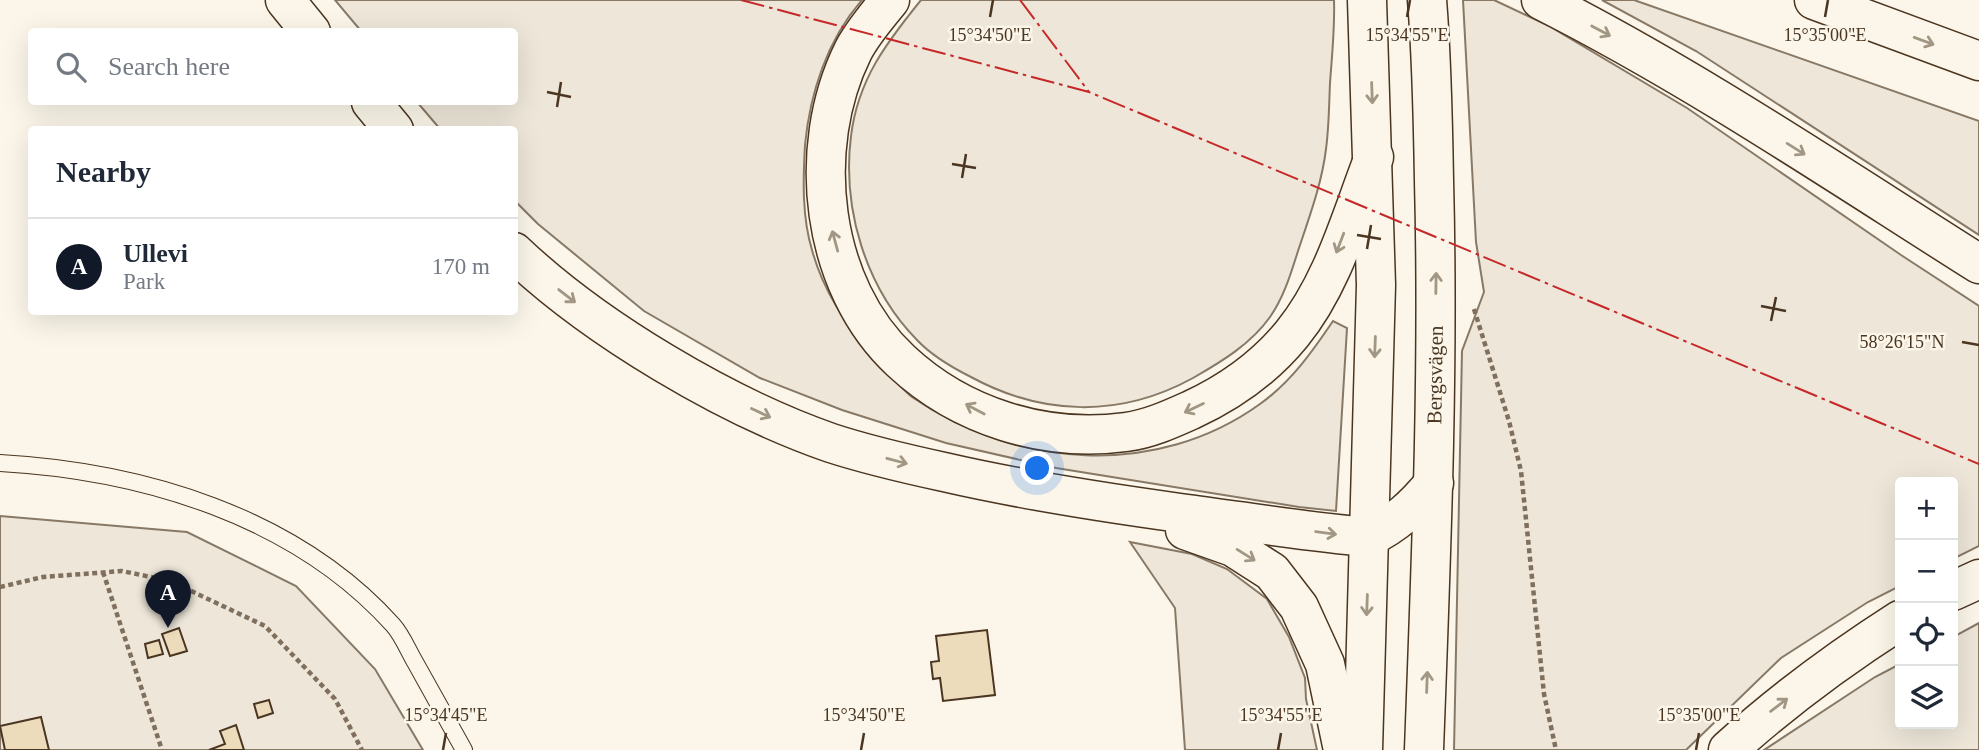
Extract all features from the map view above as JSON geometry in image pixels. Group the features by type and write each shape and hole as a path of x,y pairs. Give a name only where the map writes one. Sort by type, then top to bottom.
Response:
{"main road":[{"path":"285,0 308,28"},
{"path":"890,0 853,50 838,89 827,130 827,206 839,257 853,294 874,328 900,360 933,387 985,415 1023,428 1056,434 1129,432 1168,420 1199,406 1235,386 1265,363 1292,334 1316,301 1374,157"},
{"name":"Bergsvägen","path":"1424,750 1434,483 1436,266 1431,50 1427,0"},
{"path":"1541,0 1609,35 1686,80 1979,264"},
{"path":"1814,0 1979,61"},
{"path":"1363,750 1376,285 1368,14"},
{"path":"373,105 391,126"},
{"path":"518,255 607,327 695,379 763,415 832,443 915,466 1089,501 1369,537 1390,527 1434,483"},
{"path":"1089,501 1233,547 1272,572 1298,607 1325,664 1343,750"},
{"path":"1958,590 1979,579"},
{"path":"1728,750 1792,695 1846,654 1895,623"}],"lane":[{"path":"0,463 118,477 206,503 278,534 340,574 395,627 464,750"}],"path":[{"path":"1471,298 1509,421 1521,471 1544,694 1556,750"},
{"path":"0,587 43,577 122,571 170,581 265,625 335,699 362,750"},
{"path":"103,572 162,750"}],"shaded area":[{"path":"335,0 862,0 839,32 816,87 805,145 805,212 812,250 830,294 856,335 898,384 912,397 952,421 995,439 1040,450 1086,455 1131,453 1176,445 1219,428 1260,404 1291,376 1333,321 1347,328 1336,511 1056,468 946,443 842,410 760,378 644,311 538,224 518,204 518,126 437,126 420,105 518,105 518,28 358,28"},
{"path":"921,0 1334,0 1328,132 1321,175 1311,213 1283,293 1270,317 1254,336 1214,366 1165,391 1110,406 1082,407 1054,405 998,390 949,365 917,340 883,296 861,245 850,191 849,163 855,116 867,79 886,46"},
{"path":"1463,0 1494,0 1549,26 1687,108 1979,306 1979,546 1958,556 1958,477 1895,477 1895,588 1868,602 1781,658 1686,750 1454,750 1462,351 1484,292 1476,242"},
{"path":"1602,0 1634,0 1979,121 1979,235 1696,51"},
{"path":"0,516 187,532 296,586 375,669 423,750 0,750"},
{"path":"1130,542 1192,554 1227,569 1267,599 1289,637 1305,678 1306,699 1317,750 1185,750 1175,608"},
{"path":"1979,623 1979,750 1764,750 1895,667 1895,729 1958,729 1958,634"}],"building":[{"path":"179,628 187,651 170,656 162,634"},
{"path":"987,630 995,695 943,701 940,678 933,679 931,662 939,661 936,636"},
{"path":"159,640 163,654 148,658 145,644"},
{"path":"269,700 273,713 258,718 254,704"},
{"path":"41,717 49,750 5,750 0,726"},
{"path":"236,725 244,750 209,750 225,744 220,731"}],"power":[{"path":"741,0 1089,92 1979,464"},
{"path":"1020,0 1089,92"}],"place":[{"name":"Ullevi","path":"168,628"}]}
